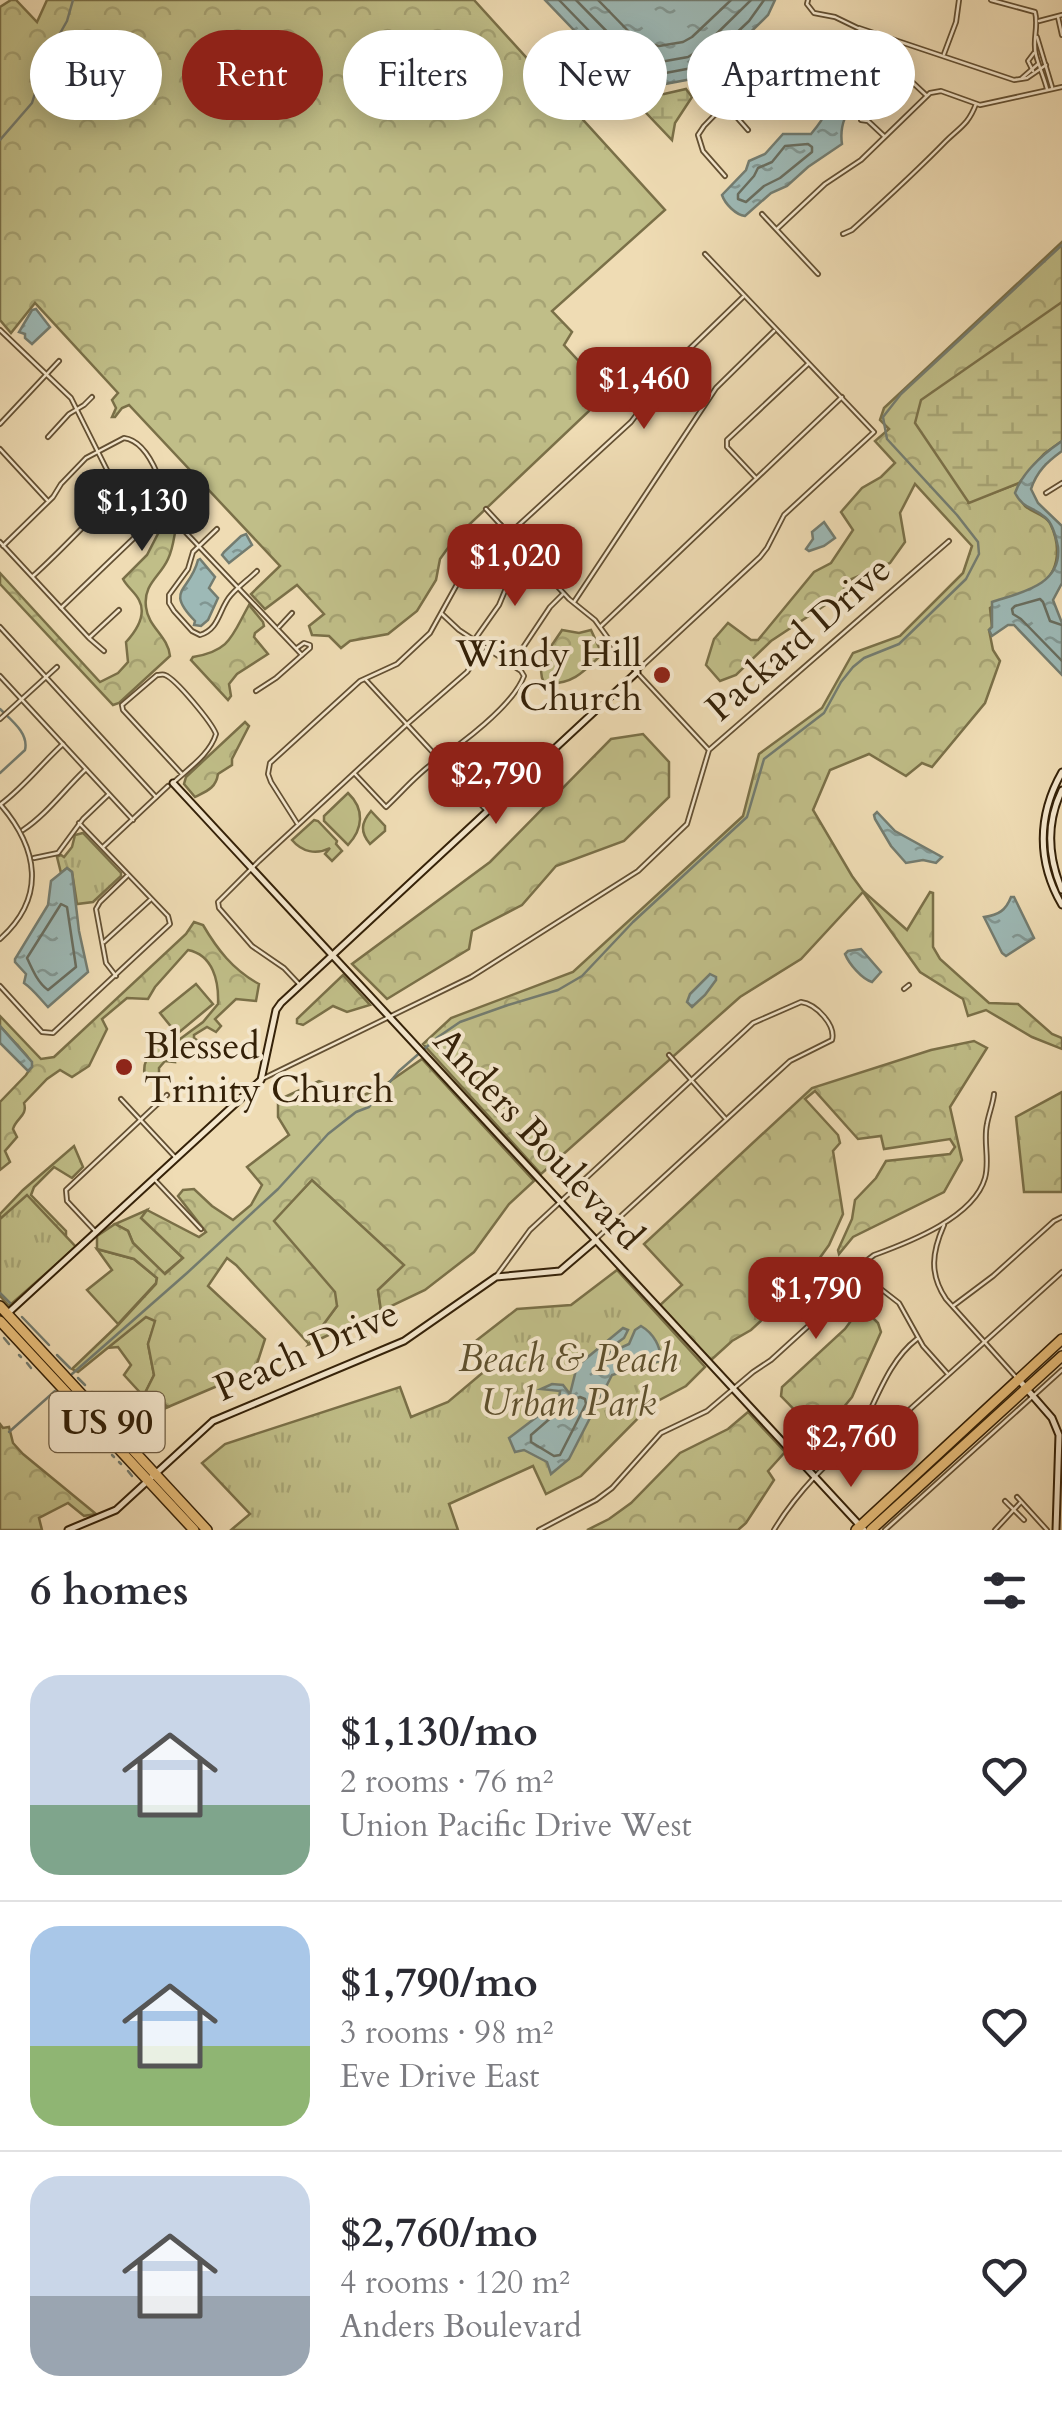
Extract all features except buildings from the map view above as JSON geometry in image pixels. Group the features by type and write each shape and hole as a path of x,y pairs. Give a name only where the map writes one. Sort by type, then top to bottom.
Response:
{"highway":[{"name":"US 90","path":"2,1317 207,1530"},
{"path":"863,1529 1062,1339"},
{"path":"863,1529 1030,1392 1062,1356"},
{"name":"US 90","path":"152,1477 194,1530"}],"street":[{"path":"808,0 814,13 1009,79 1027,78 1042,65"},
{"path":"943,55 956,22 959,0"},
{"path":"991,0 1037,14 1038,52 1050,90"},
{"path":"1037,22 1060,16 1062,35"},
{"path":"1032,71 1028,58 1038,52"},
{"path":"915,84 927,97"},
{"path":"776,229 825,184 852,167 886,137 930,93 942,91 976,103 992,103 1062,88"},
{"path":"843,234 962,128 976,103"},
{"path":"710,120 698,135 703,151 725,176"},
{"path":"739,120 748,130"},
{"path":"868,120 886,137"},
{"path":"762,214 818,274"},
{"path":"2,1317 261,1080 276,1010 300,985 764,552 784,515 874,432 705,254"},
{"path":"510,534 632,422 676,362 745,296"},
{"path":"574,602 716,388 776,329"},
{"path":"0,330 78,409 118,492 129,502 172,518 302,655"},
{"path":"0,424 59,361"},
{"path":"756,478 726,446 727,440 809,363"},
{"path":"48,437 92,396"},
{"path":"600,626 842,397"},
{"path":"61,608 130,544 140,527 156,470 138,444 128,438 82,462 2,544 32,577 89,638 104,651"},
{"path":"0,449 48,501"},
{"path":"1046,492 1062,482"},
{"path":"32,577 118,492"},
{"path":"172,518 190,501"},
{"path":"486,509 600,626 614,647 709,750"},
{"path":"298,824 270,782 270,763 364,678 397,664 430,633 476,550 500,525"},
{"path":"216,528 198,545 188,569 171,592 169,600 174,611 188,627 200,635 212,629 228,598 257,571"},
{"name":"Packard Drive","path":"261,1080 471,978 638,871 686,824 709,750 950,541"},
{"path":"474,640 499,604 512,574 528,555"},
{"path":"511,665 564,593"},
{"path":"89,638 119,610"},
{"path":"278,628 292,612"},
{"path":"354,773 386,806 507,703 524,678 442,614"},
{"path":"0,628 156,797"},
{"path":"256,691 276,678 310,645 304,643 296,649"},
{"path":"300,985 284,968 252,946 218,902 298,824 470,670 484,648"},
{"path":"1,718 57,667"},
{"path":"103,848 210,748 216,738 210,722 174,681 160,674 122,705 123,710 182,774"},
{"path":"0,676 133,820"},
{"path":"364,678 487,811"},
{"path":"0,939 18,918 29,896 32,876 22,832 0,804 63,744"},
{"path":"22,832 86,769"},
{"path":"1062,772 1043,823 1050,880 1062,905"},
{"name":"Anders Boulevard","path":"170,785 863,1529"},
{"path":"1062,790 1053,813 1047,851 1062,890"},
{"path":"31,859 58,853 109,794"},
{"path":"0,986 42,1032 50,1034 170,922 80,823"},
{"path":"116,976 108,966 96,910 128,875"},
{"path":"102,944 151,899"},
{"path":"904,990 909,984"},
{"path":"803,1002 810,1004 833,1030 832,1040 790,1061 560,1271 496,1276 524,1236 759,1020 803,1002"},
{"path":"669,1056 726,1120"},
{"path":"539,1530 596,1500 662,1433 707,1411 776,1356 827,1309 874,1255 945,1224 968,1206 984,1182 988,1162 986,1128 994,1094"},
{"path":"96,1232 68,1200 66,1190 167,1095"},
{"path":"121,1099 176,1158"},
{"path":"154,1178 200,1229"},
{"path":"952,1307 1062,1217"},
{"path":"945,1224 934,1252 938,1287 1052,1418 1059,1435 1056,1530"},
{"path":"857,1270 899,1302 918,1338 948,1374"},
{"path":"774,1530 795,1498 856,1439 880,1423 904,1415 1062,1272"},
{"name":"Peach Drive","path":"68,1530 116,1510 208,1424 404,1341 496,1276"},
{"path":"856,1439 896,1361 918,1338"},
{"path":"885,1530 1030,1392 1062,1370"},
{"path":"994,1530 1019,1499 1047,1530"},
{"path":"1005,1501 1024,1520"}],"green space":[{"path":"16,0 37,22 47,0 474,0 501,30 343,30 343,120 503,120 503,32 523,54 523,120 583,120 665,210 552,311 572,332 564,345 608,393 455,538 440,559 436,580 417,611 388,634 350,641 341,648 329,636 312,635 309,626 324,614 297,585 265,609 251,594 280,566 129,405 112,417 116,408 112,400 118,393 35,303 11,333 0,320 0,7"},
{"path":"687,90 687,105 675,123 672,140 653,120 667,120 667,93"},
{"path":"1062,242 1062,303 969,502 1019,483 1016,493 1028,508 1048,520 1054,532 1057,551 1053,569 1033,590 990,608 989,630 1000,661 985,703 932,767 922,763 906,776 869,754 830,770 813,810 863,891 907,930 930,892 933,893 933,947 940,959 989,1003 1018,1004 1062,1038 1062,1049 1032,1037 986,1010 968,1016 963,999 920,972 863,892 801,959 740,997 541,1174 423,1044 451,1018 573,972 743,816 759,754 822,708 853,653 900,636 963,573 972,546 915,484 900,513 905,542 890,563 847,581 842,594 771,641 736,675 720,681 706,665 714,639 728,623 751,640 758,640 814,572 831,563 853,530 841,512 862,488 895,463 875,441 889,429 880,420 884,408"},
{"path":"1062,302 1062,441 1044,454 1019,483 969,503 915,423 921,400"},
{"path":"167,520 176,527 170,555 146,599 150,620 170,656 113,705 0,584 0,573 100,682 118,673 128,662 126,642 137,628 142,611 139,600 123,579 147,555"},
{"path":"249,605 264,626 254,637 268,654 237,674 229,684 228,700 191,660 223,646"},
{"path":"562,630 591,630 602,654 569,680 544,683 543,662"},
{"path":"245,722 249,726 232,765 218,774 210,788 195,797 184,784 186,777"},
{"path":"643,734 669,762 669,797 624,841 556,866 522,905 472,931 469,949 387,999 352,964 490,862 611,739"},
{"path":"348,793 360,819 348,845 324,821 324,816"},
{"path":"371,811 385,831 370,844 363,828"},
{"path":"314,820 342,851 332,861 325,854 330,848 310,851 292,840"},
{"path":"83,833 121,876 93,902 77,904 72,872 67,868 61,873 57,857 64,857 75,835"},
{"path":"194,922 203,925 234,966 259,984 256,1001 236,999 215,1019 221,1026 216,1032 207,1027 194,1035 202,1044 197,1050 186,1045 179,1048 174,1053 175,1062 165,1061 159,1068 159,1078 145,1079 144,1066 151,1053 165,1040 176,1042 203,1022 218,1004 213,970 203,957 188,950 148,999 127,998 102,1019 107,1029 89,1066 72,1077 60,1070 24,1103 24,1111 13,1129 17,1137 5,1151 10,1162 0,1170 0,1102 32,1066 0,1026 0,1016 41,1059 54,1057 186,934"},
{"path":"343,975 370,1005 347,1012 333,1006 303,1025 297,1023 297,1019"},
{"path":"196,984 213,1004 177,1034 160,1013"},
{"path":"974,1041 987,1048 950,1107 962,1160 944,1192 853,1237 839,1254 855,1200 886,1161 950,1154 955,1147 950,1139 884,1149 881,1136 858,1139 815,1091 805,1099 838,1135 840,1143 833,1151 843,1214 829,1245 801,1284 710,1361 659,1306 682,1285 644,1244 812,1088 931,1050"},
{"path":"422,1059 534,1181 509,1204 474,1252 425,1290 381,1311 378,1290 404,1265 312,1180 274,1221 335,1292 337,1306 309,1344 227,1258 208,1286 265,1339 255,1370 168,1407 146,1391 154,1375 148,1344 155,1321 146,1317 78,1372 72,1369 156,1284 157,1278 134,1259 97,1249 97,1236 115,1224 128,1231 133,1243 165,1274 183,1258 141,1218 147,1210 199,1237 206,1232 178,1196 183,1190 194,1189 233,1220 251,1205 262,1185 247,1167 289,1135 278,1117 278,1100 319,1081 361,1096 379,1089"},
{"path":"1062,1092 1062,1192 1024,1192 1016,1117"},
{"path":"74,1146 83,1167 72,1178 54,1167 31,1195 66,1231 66,1239 0,1246 0,1214"},
{"path":"312,1180 405,1265 378,1290 381,1311 309,1344 337,1306 273,1221"},
{"path":"27,1195 76,1247 9,1306 0,1296 0,1219"},
{"path":"147,1210 142,1218 183,1258 164,1274 133,1243 128,1231 115,1224"},
{"path":"97,1249 134,1259 157,1278 118,1324 87,1290 112,1270"},
{"name":"Beach & Peach Urban Park","path":"617,1270 705,1367 686,1386 652,1404 581,1476 546,1494 533,1466 449,1504 458,1530 231,1530 250,1514 202,1463 225,1444 400,1387 411,1417 448,1402 493,1364 477,1340 517,1309 571,1305"},
{"path":"864,1309 881,1332 852,1397 820,1436 781,1396 782,1387"},
{"path":"146,1316 156,1320 148,1344 154,1375 146,1391 168,1407 158,1412 124,1375 131,1365 118,1347 107,1348"},
{"path":"748,1412 785,1452 768,1471 774,1480 738,1530 587,1530 631,1503 680,1453 728,1429"},
{"path":"0,1424 9,1427 13,1443 23,1454 96,1514 84,1516 68,1503 39,1518 42,1530 0,1530"}],"water":[{"path":"545,0 775,0 768,15 753,30 687,30 687,80 667,84 667,30 574,30"},
{"path":"822,120 844,120 842,144 745,216 726,202 722,195 746,170 749,161 765,154 783,134 811,134"},
{"path":"36,309 50,327 32,344 19,332"},
{"path":"1062,441 1062,451 1043,467 1031,489 1038,503 1062,526 1062,583 1053,600 1062,623 1062,675 1014,625 992,636 989,630 992,602 1037,586 1053,571 1058,547 1051,524 1015,493 1034,464"},
{"path":"824,522 835,538 809,551 806,549 813,539 812,532"},
{"path":"246,534 252,545 229,563 222,555"},
{"path":"200,559 215,577 209,588 218,598 201,626 194,625 180,596"},
{"path":"877,812 895,831 942,857 936,863 906,863 875,819"},
{"path":"67,868 72,872 88,972 48,1007 24,983 26,974 15,959 48,905 51,881"},
{"path":"1011,897 1034,938 1006,956 984,917 1001,911"},
{"path":"861,949 881,972 872,982 856,971 845,954"},
{"path":"710,974 716,980 692,1007 687,1002 690,994"},
{"path":"0,1026 32,1062 28,1071 0,1043"},
{"path":"641,1326 656,1341 660,1361 612,1375 569,1459 551,1474 547,1462 524,1450 515,1452 509,1438 559,1400 560,1391 541,1389 563,1385 570,1394 577,1366 623,1328 628,1330 610,1348 601,1364 605,1364 609,1353 629,1344"}],"waterway":[{"path":"0,140 32,103 46,58 67,21 73,0"},
{"path":"72,1374 278,1189 328,1134 369,1107 399,1071 438,1037 460,1022 558,990 582,976 633,922 747,817 764,759 824,713 853,667 864,658 899,644 966,579 979,554 978,542 887,439 883,417 901,394 1062,245"},
{"path":"0,709 18,727 26,744 25,750 0,773"},
{"path":"0,1293 10,1303"},
{"path":"22,1317 49,1345"},
{"path":"4,1338 9,1344"},
{"path":"57,1355 70,1368"},
{"path":"27,1363 31,1368"},
{"path":"78,1378 85,1385"},
{"path":"9,1432 55,1391"},
{"path":"92,1392 105,1407"},
{"path":"114,1417 126,1430"},
{"path":"90,1431 98,1440"},
{"path":"130,1434 136,1441"},
{"path":"103,1445 108,1450"},
{"path":"128,1471 132,1476"}],"place":[{"name":"Windy Hill Church","path":"662,675"},
{"name":"Blessed Trinity Church","path":"124,1067"}]}
